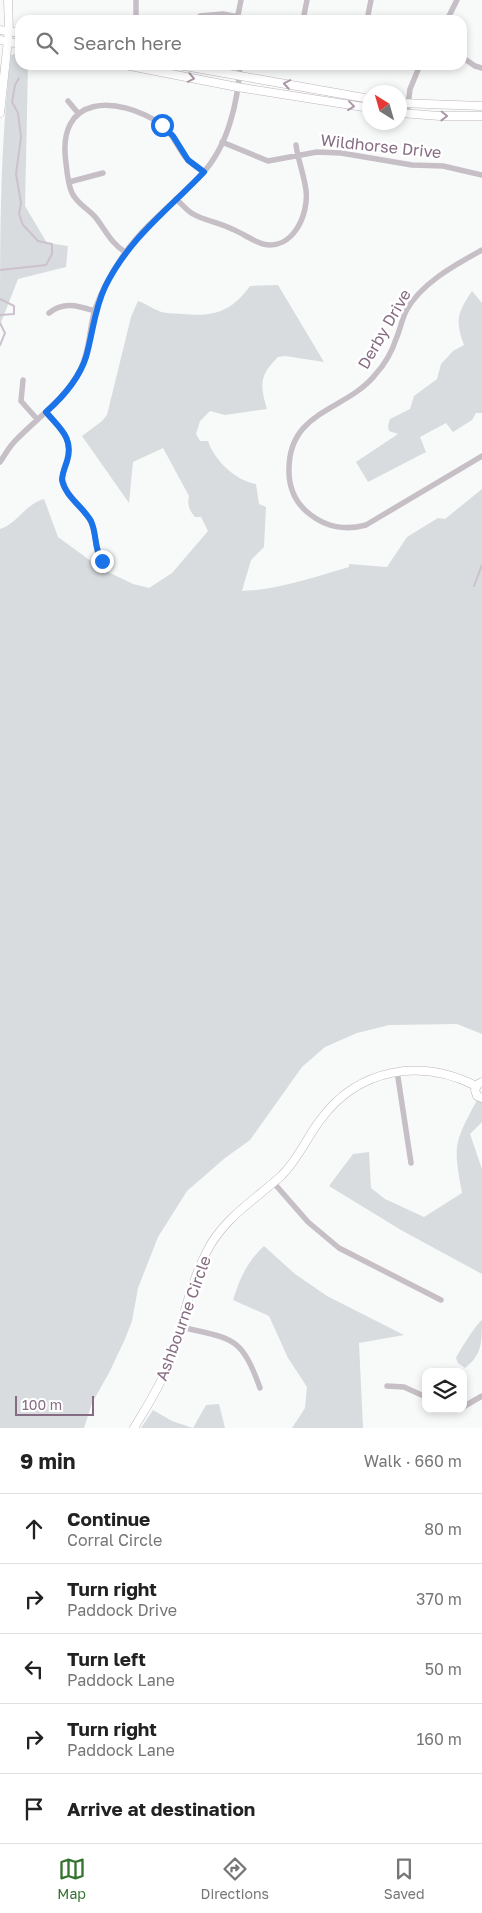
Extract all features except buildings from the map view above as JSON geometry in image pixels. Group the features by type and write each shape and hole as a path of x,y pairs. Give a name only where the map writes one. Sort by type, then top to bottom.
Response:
{"street":[{"path":"0,113 4,41 9,31 8,0"},
{"path":"136,0 136,15"},
{"path":"238,15 241,0"},
{"path":"304,15 307,0"},
{"path":"368,15 371,0"},
{"path":"450,15 457,0"},
{"path":"212,15 227,15"},
{"path":"0,30 15,32"},
{"path":"467,60 482,68"},
{"path":"151,70 238,87 362,107"},
{"path":"206,70 362,98"},
{"path":"0,462 14,442 37,419 59,401 81,368 94,311 105,286 125,252 150,223 204,172 222,142 232,118 240,70"},
{"path":"407,95 418,70"},
{"path":"68,101 78,113"},
{"path":"125,252 115,246 94,215 80,205 72,194 64,143 67,132 78,113 108,104 133,111 162,125 173,136 188,160 204,172"},
{"path":"407,104 482,106"},
{"path":"407,113 482,116"},
{"name":"Wildhorse Drive","path":"222,142 268,161 317,152 340,153 412,165 443,166 482,175"},
{"path":"176,199 193,215 219,223 262,244 272,245 281,243 292,236 298,228 304,208 306,192 296,145"},
{"path":"69,182 103,172"},
{"name":"Derby Drive","path":"482,250 426,286 416,296 406,312 396,341 374,377 348,397 316,415 300,432 291,453 289,474 295,497 302,507 319,521 346,529 366,525 482,456"},
{"path":"49,313 64,305 76,305 94,311"},
{"path":"22,380 22,401 37,419"},
{"path":"46,412 66,436 70,445 62,478 69,493 90,519 95,532 98,555 105,565"},
{"name":"Ashbourne Circle","path":"134,1428 162,1381 197,1273 214,1239 237,1212 273,1182 295,1160 321,1119 343,1094 371,1077 397,1071 432,1070 479,1084 476,1094 482,1098"},
{"path":"397,1071 411,1163"},
{"path":"273,1182 308,1222 334,1244 441,1300"},
{"path":"180,1326 234,1342 245,1352 260,1388"},
{"path":"387,1386 404,1387 422,1394"},
{"path":"467,1405 482,1396"}],"shaded area":[{"path":"15,54 15,70 28,70 25,206 47,243 68,246 66,267 18,279 0,325 3,155 11,55"},
{"path":"278,285 324,362 285,356 278,357 264,375 262,387 267,409 225,415 210,411 200,421 196,434 200,441 208,441 215,455 234,474 241,479 256,484 259,504 266,507 264,547 251,560 242,591 296,582 349,567 349,564 387,567 407,537 438,518 445,519 482,489 482,1034 457,1024 389,1025 357,1033 325,1047 302,1067 250,1140 225,1158 187,1191 158,1237 138,1288 132,1321 110,1371 92,1403 84,1428 0,1428 0,529 11,523 32,505 44,499 58,537 102,569 133,584 149,588 172,573 208,531 201,517 195,517 191,512 188,504 189,496 163,448 133,462 129,503 82,436 107,415 131,317 138,301 164,313 203,315 229,307 250,286"},
{"path":"472,291 482,303 482,413 476,413 472,420 453,432 446,423 420,437 426,452 368,482 356,462 398,434 389,431 390,419 410,409 414,396 437,379 441,364 453,351 464,345 459,330 459,317 463,305"},
{"path":"477,1100 482,1101 482,1122 470,1134 482,1169 482,1274 401,1230 329,1186 353,1154 369,1152 371,1188 385,1199 424,1217 462,1193 457,1164 457,1145"},
{"path":"264,1246 295,1274 327,1296 404,1335 359,1343 363,1428 292,1428 305,1408 307,1387 288,1358 269,1316 233,1300 245,1271"},
{"path":"482,1320 480,1347 475,1358 465,1368 458,1363 456,1358"},
{"path":"219,1404 225,1428 193,1428 206,1405"},
{"path":"153,1410 172,1421 193,1428 141,1428"}],"waterway":[{"path":"0,270 46,265 52,254 52,244 38,241 23,225 19,214 21,203 16,174 21,137 18,113 12,102 15,85 19,78"},
{"path":"0,299 14,306 14,314 0,315"},
{"path":"0,323 5,333 0,345"},
{"path":"474,586 482,565"}],"route":[{"path":"102,561 98,555 95,532 90,519 64,486 62,478 70,445 66,436 46,412 59,401 81,368 86,357 94,311 105,286 125,252 150,223 204,172 188,160 173,136 162,125"}]}
